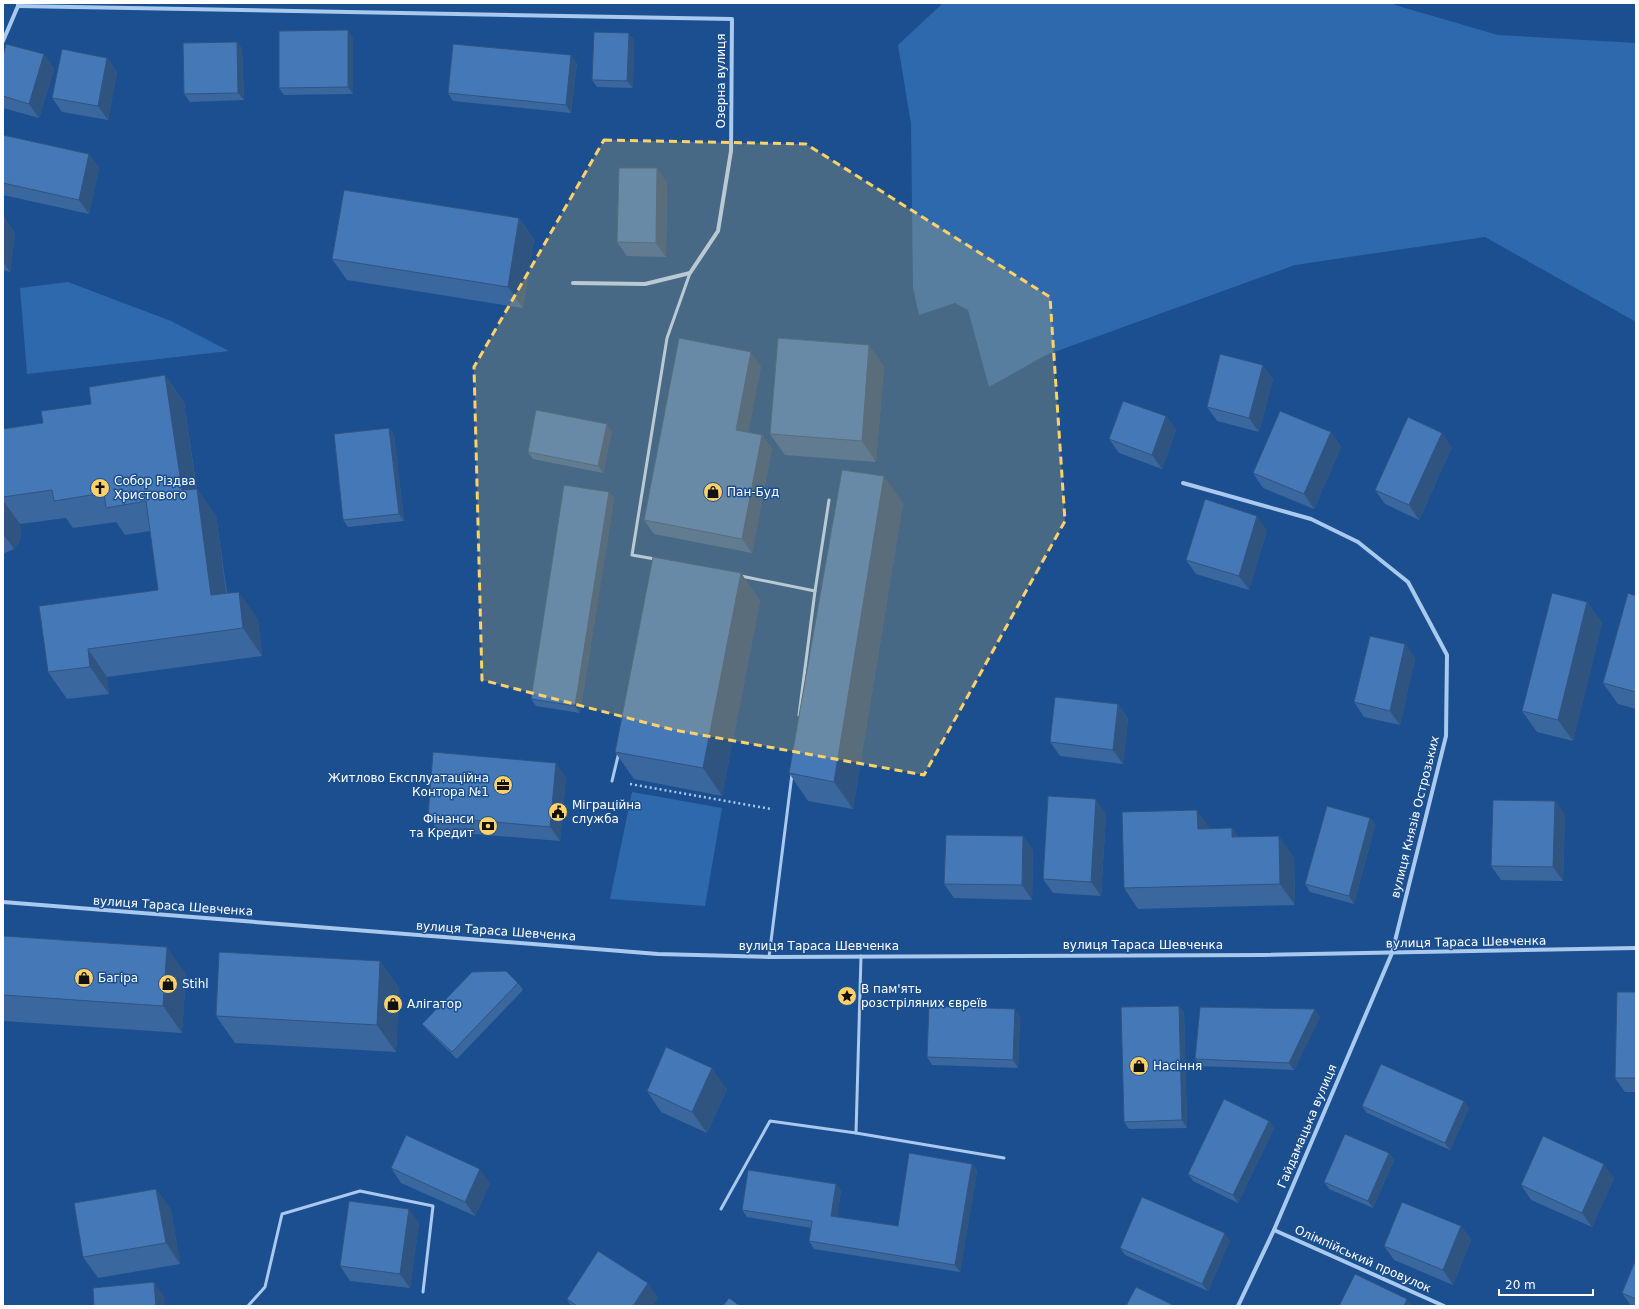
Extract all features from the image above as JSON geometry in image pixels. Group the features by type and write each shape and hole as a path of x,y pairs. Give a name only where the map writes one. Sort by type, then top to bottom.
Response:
{"street":[{"path":"3,41 18,5"},
{"name":"Озерна вулиця","path":"18,5 732,19 731,151 718,231 690,273"},
{"path":"573,283 645,284 690,273"},
{"name":"вулиця Князів Острозьких","path":"1183,483 1310,519 1358,542 1408,582 1447,656 1446,736 1392,953"},
{"name":"вулиця Тараса Шевченка","path":"3,902 658,954 769,957 1262,955 1636,948"},
{"name":"Гайдамацька вулиця","path":"1238,1306 1274,1230 1392,953"},
{"name":"Олімпійський провулок","path":"1274,1230 1444,1306"}],"lane":[{"path":"661,561 632,555 667,338 690,273"},
{"path":"799,718 815,591 829,500"},
{"path":"737,575 815,591"},
{"path":"612,781 619,750"},
{"path":"769,957 792,773"},
{"path":"856,1133 860,956"},
{"path":"721,1209 770,1121 856,1133 1004,1158"},
{"path":"248,1306 265,1288 282,1214 360,1191 434,1206 423,1292"}],"path":[{"path":"612,781 787,812"}],"highlighted area":[{"path":"604,140 806,144 1050,297 1065,521 924,775 674,730 482,680 474,367"}],"shaded area":[{"path":"943,3 1393,3 1395,5 1498,35 1636,43 1636,322 1485,237 1295,265 1046,355 989,387 968,310 955,303 919,315 913,288 911,124 898,45"},
{"path":"68,282 171,321 229,351 27,374 20,288"},
{"path":"632,792 722,808 705,906 610,899"}],"building":[{"path":"348,30 348,87 279,88 279,31"},
{"path":"594,32 629,33 627,81 592,80"},
{"path":"237,42 238,93 184,94 183,43"},
{"path":"6,44 44,54 29,104 3,96 3,56"},
{"path":"453,44 571,55 566,105 448,93"},
{"path":"62,49 107,58 98,106 52,98"},
{"path":"3,135 89,154 79,200 3,183"},
{"path":"619,168 657,168 656,243 617,242"},
{"path":"344,190 519,218 508,287 332,259"},
{"path":"3,218 5,218 3,233"},
{"name":"Пан-Буд","path":"679,338 751,352 736,430 762,435 742,539 644,520"},
{"path":"778,338 869,345 862,441 770,434"},
{"path":"1220,354 1263,365 1249,418 1207,407"},
{"path":"165,375 182,490 197,489 211,595 239,592 243,628 88,649 90,667 48,672 39,606 158,590 146,501 106,508 104,493 54,501 52,490 3,497 3,429 43,423 41,411 91,404 89,387"},
{"path":"1123,401 1166,416 1152,455 1109,439"},
{"path":"536,410 607,424 598,466 528,452"},
{"path":"1280,411 1331,432 1304,494 1253,473"},
{"path":"1408,417 1442,433 1409,505 1375,490"},
{"path":"389,428 399,514 343,520 334,434"},
{"path":"842,470 884,476 834,782 789,773"},
{"path":"564,485 609,492 575,706 531,699"},
{"path":"1205,499 1257,516 1239,576 1186,560"},
{"path":"653,557 741,573 703,768 615,752"},
{"path":"1552,593 1587,602 1558,720 1522,711"},
{"path":"1628,593 1636,596 1636,692 1603,683"},
{"path":"1370,636 1405,644 1390,711 1354,702"},
{"path":"1055,697 1118,704 1113,750 1050,742"},
{"path":"433,752 556,763 550,827 428,816"},
{"path":"1048,796 1096,799 1091,882 1043,879"},
{"path":"1493,800 1555,801 1553,867 1491,866"},
{"path":"1327,806 1370,818 1349,896 1305,884"},
{"path":"1197,810 1198,829 1232,828 1232,837 1279,836 1280,884 1124,888 1122,812"},
{"path":"946,835 1023,836 1022,885 944,884"},
{"path":"3,936 167,947 163,1006 3,995"},
{"path":"219,952 380,961 377,1025 216,1016"},
{"path":"506,971 518,983 452,1052 422,1024 472,972"},
{"path":"1617,992 1636,992 1636,1078 1615,1078"},
{"path":"929,1006 1015,1009 1013,1060 927,1057"},
{"path":"1179,1006 1182,1120 1124,1122 1121,1007"},
{"path":"1200,1007 1315,1009 1289,1063 1195,1059"},
{"path":"666,1047 712,1068 692,1112 647,1091"},
{"path":"1381,1064 1464,1101 1445,1143 1362,1106"},
{"path":"1224,1099 1269,1121 1233,1195 1188,1174"},
{"path":"1345,1134 1389,1153 1368,1201 1324,1182"},
{"path":"406,1135 480,1169 465,1202 391,1168"},
{"path":"1543,1136 1604,1164 1582,1213 1521,1185"},
{"path":"909,1153 972,1164 955,1265 809,1241 812,1221 742,1210 748,1170 836,1184 831,1216 898,1226"},
{"path":"156,1189 166,1243 83,1257 74,1203"},
{"path":"1142,1197 1225,1233 1202,1284 1120,1248"},
{"path":"349,1201 409,1209 400,1274 340,1266"},
{"path":"1402,1202 1461,1226 1443,1270 1384,1246"},
{"path":"598,1251 648,1283 633,1306 577,1306 567,1299"},
{"path":"1636,1259 1636,1299 1622,1293"},
{"path":"1355,1274 1407,1299 1404,1306 1339,1306"},
{"path":"154,1282 156,1306 94,1306 93,1288"},
{"path":"1136,1287 1175,1306 1126,1306"},
{"path":"729,1298 740,1306 723,1306"}],"place":[{"name":"Собор Різдва Христового","path":"100,488"},
{"name":"Пан-Буд","path":"713,492"},
{"name":"Житлово Експлуатаційна Контора №1","path":"503,785"},
{"name":"Міграційна служба","path":"558,812"},
{"name":"Фінанси та Кредит","path":"488,826"},
{"name":"Багіра","path":"84,978"},
{"name":"Stihl","path":"168,984"},
{"name":"В пам'ять розстріляних євреїв","path":"847,996"},
{"name":"Алігатор","path":"393,1004"},
{"name":"Насіння","path":"1139,1066"}]}
